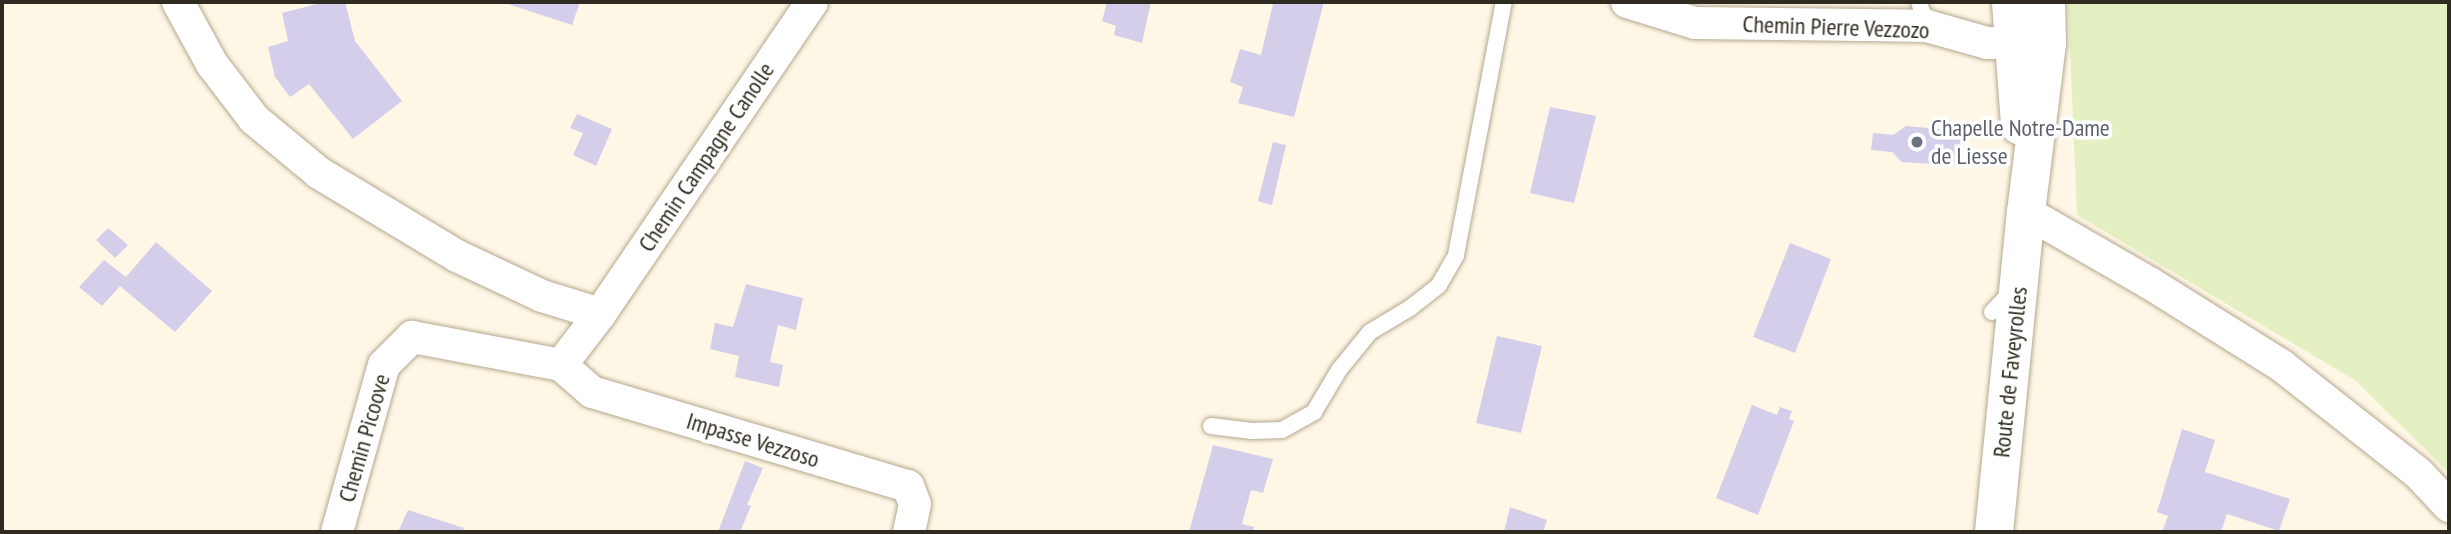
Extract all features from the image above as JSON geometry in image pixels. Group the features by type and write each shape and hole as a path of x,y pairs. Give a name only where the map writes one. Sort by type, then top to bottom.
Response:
{"main road":[{"name":"Route de Faveyrolles","path":"2011,2 2031,43"},
{"name":"Route de Faveyrolles","path":"1994,532 2026,212 2031,43 2046,2"}],"street":[{"path":"178,2 212,64 254,119 319,173 457,256 542,296 600,314"},
{"name":"Chemin Campagne Canolle","path":"561,365 600,314 812,2"},
{"name":"Chemin Pierre Vezzozo","path":"1627,2 1695,23 1923,14 1987,43 2031,43"},
{"path":"2026,212 2151,284 2282,366 2419,474 2449,506"},
{"name":"Chemin Picoove","path":"337,532 384,365 412,337 561,365"},
{"name":"Impasse Vezzoso","path":"561,365 592,391 908,486 915,505 909,532"}],"lane":[{"path":"1211,426 1252,431 1282,430 1314,412 1339,370 1370,332 1410,308 1439,285 1456,255 1504,2"},
{"path":"1992,312 2019,285"}],"green space":[{"path":"2068,2 2449,2 2449,473 2356,381 2077,215"}],"building":[{"path":"325,2 345,2 355,41 402,101 353,139 309,84 290,97 275,77 268,47 288,41 282,13"},
{"path":"502,2 580,2 572,25"},
{"path":"1107,2 1151,2 1142,43 1114,35 1116,26 1102,21"},
{"path":"1267,2 1324,2 1294,117 1238,103 1243,87 1230,82 1240,49 1261,55 1273,4"},
{"path":"1550,107 1596,116 1574,203 1530,193"},
{"path":"577,114 612,129 596,166 573,155 583,133 570,128"},
{"name":"Chapelle Notre-Dame de Liesse","path":"1906,126 1964,131 1961,166 1902,162 1892,152 1871,150 1873,133 1893,135"},
{"path":"1273,142 1286,145 1272,205 1258,201"},
{"path":"108,228 128,245 115,258 96,240"},
{"path":"156,242 212,291 175,332 120,286 102,306 79,287 104,260 126,277"},
{"path":"1790,243 1831,259 1795,353 1753,337"},
{"path":"746,284 803,298 796,330 778,325 770,362 783,365 779,387 735,377 739,356 710,349 715,323 733,327"},
{"path":"1497,336 1542,346 1521,433 1476,423"},
{"path":"1752,405 1777,415 1780,407 1792,411 1789,419 1794,421 1758,515 1716,498"},
{"path":"2182,429 2215,440 2205,472 2290,499 2279,531 2227,514 2221,532 2162,532 2168,516 2157,512"},
{"path":"1213,445 1273,459 1263,493 1251,490 1242,524 1254,527 1253,532 1189,532"},
{"path":"745,461 763,468 747,505 751,506 740,532 718,532"},
{"path":"1510,507 1547,520 1543,532 1504,532"},
{"path":"408,510 464,528 462,532 398,532"}],"place":[{"name":"Chapelle Notre-Dame de Liesse","path":"1917,142"}]}
